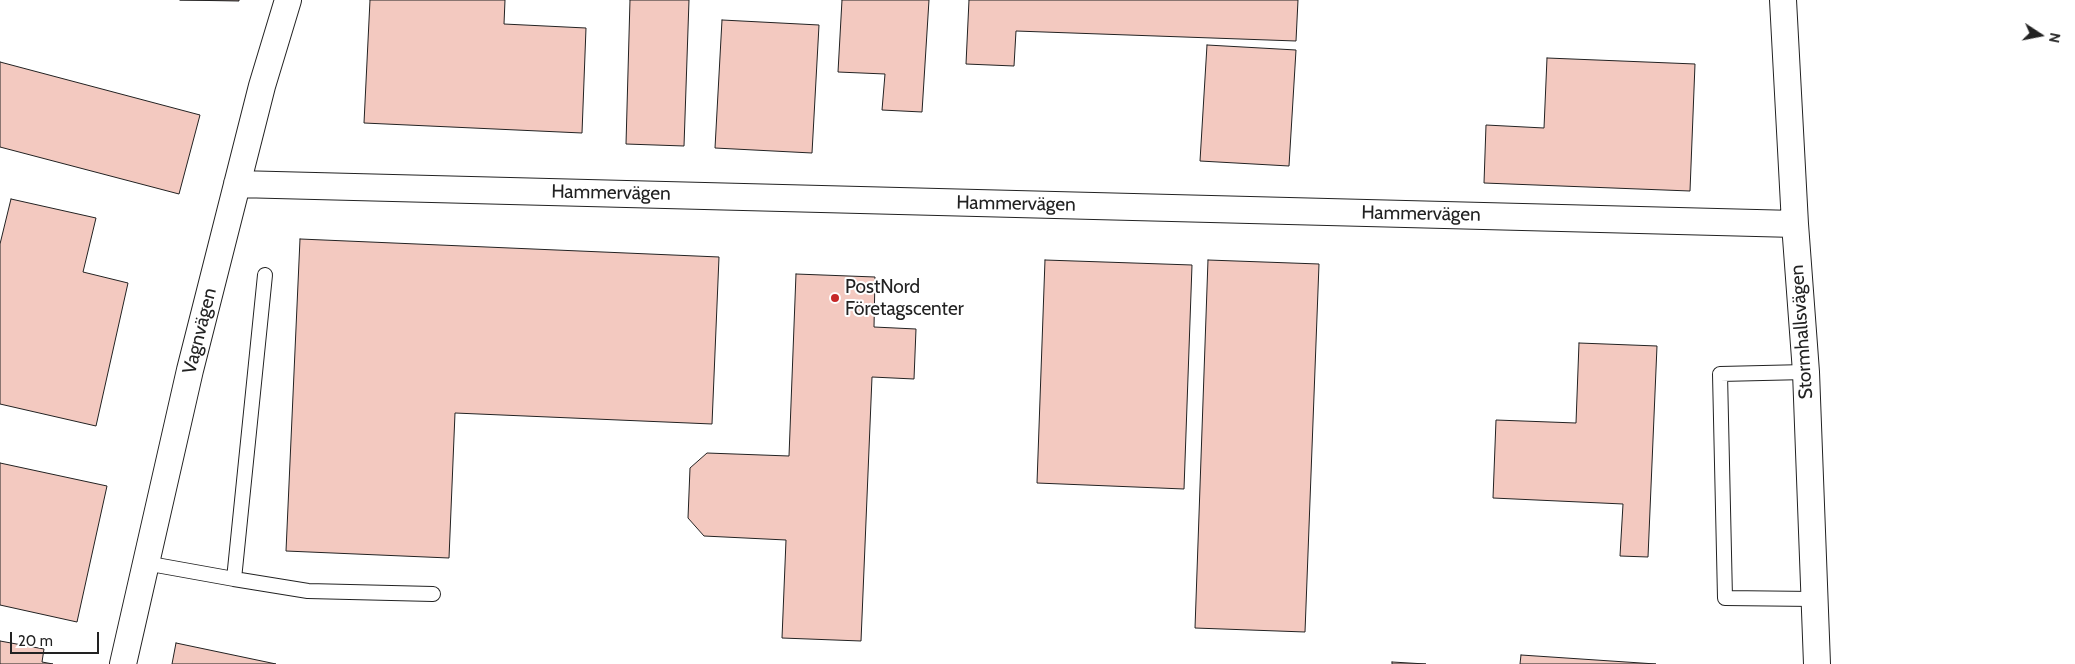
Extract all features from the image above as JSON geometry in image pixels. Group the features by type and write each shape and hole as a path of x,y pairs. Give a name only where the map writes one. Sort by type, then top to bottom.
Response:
{"street":[{"name":"Vagnvägen","path":"124,664 145,563 190,370 237,184 288,0"},
{"name":"Stormhallsvägen","path":"1783,0 1795,224 1806,372 1816,664"},
{"name":"Hammervägen","path":"237,184 1795,224"}],"lane":[{"path":"234,579 265,275"},
{"path":"1806,372 1720,374 1725,598 1814,599"},
{"path":"145,563 308,591 433,594"}],"building":[{"path":"180,0 239,0 239,1"},
{"path":"370,0 505,0 504,24 586,28 582,133 364,123"},
{"path":"630,0 689,0 684,146 626,144"},
{"path":"842,0 929,0 922,112 882,110 885,74 838,72"},
{"path":"969,0 1298,0 1296,41 1016,31 1014,66 966,64"},
{"path":"722,20 819,25 812,153 715,148"},
{"path":"1207,45 1296,50 1289,166 1200,161"},
{"path":"1547,58 1695,64 1690,191 1484,183 1486,125 1544,128"},
{"path":"0,62 200,115 179,194 0,147"},
{"path":"11,199 96,218 83,272 128,283 96,426 0,404 0,244"},
{"path":"300,239 719,257 712,424 455,413 449,558 286,551"},
{"path":"1045,260 1192,265 1184,489 1037,483"},
{"path":"1208,260 1319,264 1305,632 1195,628"},
{"path":"796,274 875,277 874,327 916,329 914,379 872,377 861,641 782,638 786,540 704,536 688,518 690,468 707,453 789,456"},
{"path":"1579,343 1657,346 1648,557 1620,556 1623,504 1493,498 1496,420 1576,423"},
{"path":"0,463 107,486 77,622 0,605"},
{"path":"0,641 44,649 42,662 53,664 0,664"},
{"path":"176,643 276,664 172,664"},
{"path":"1521,655 1656,664 1520,664"},
{"path":"1392,662 1426,664 1392,664"}],"place":[{"name":"PostNord Företagscenter","path":"835,298"}]}
